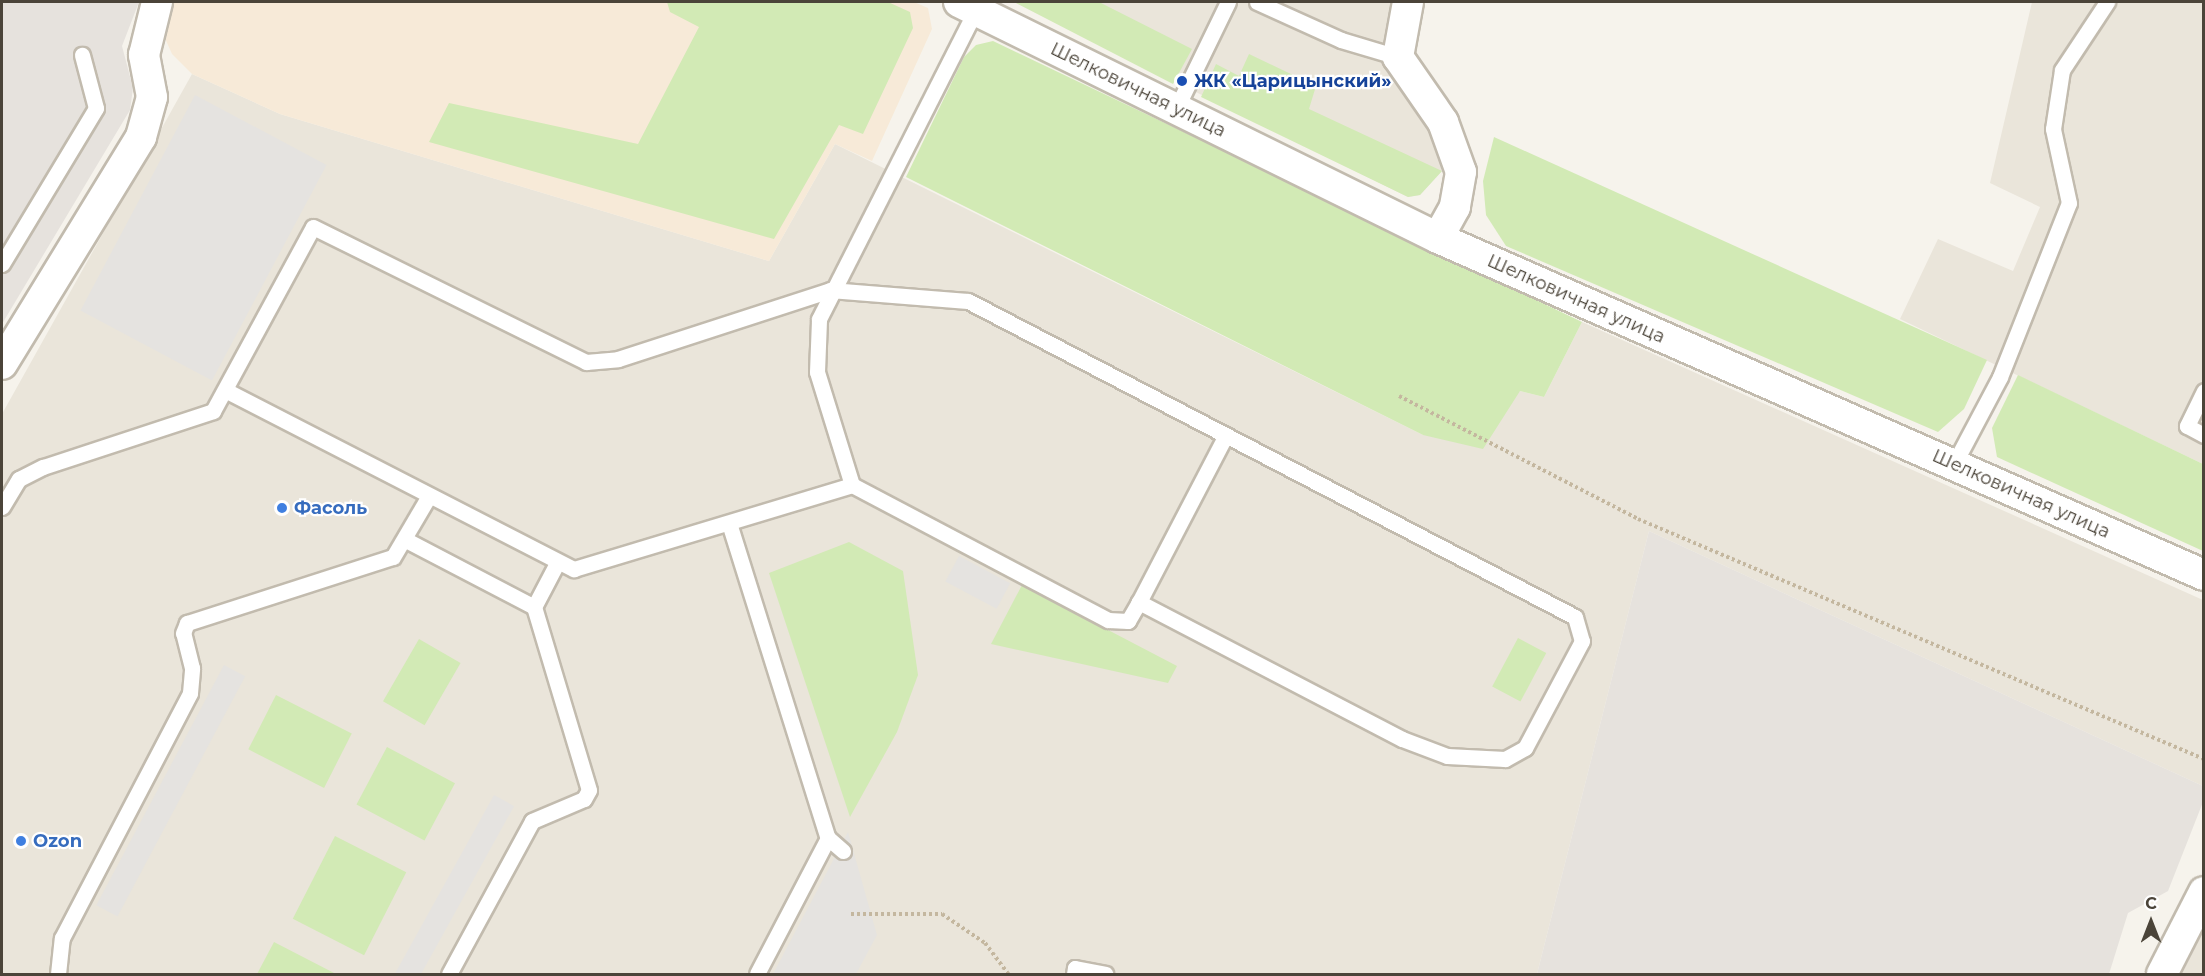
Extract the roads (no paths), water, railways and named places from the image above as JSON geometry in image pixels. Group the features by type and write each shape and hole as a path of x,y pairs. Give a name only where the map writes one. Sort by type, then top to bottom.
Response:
{"street":[{"path":"2,364 141,137 152,97 144,55 157,2"},
{"path":"1408,2 1398,57 1443,122 1461,172 1455,207 1438,238"},
{"name":"Шелковичная улица","path":"968,6 1438,238 2204,575"},
{"path":"2162,975 2204,892"}],"lane":[{"path":"1176,109 1228,2"},
{"path":"1257,2 1341,40 1398,57"},
{"path":"1954,464 2000,377 2069,203 2053,129 2062,70 2107,2"},
{"path":"852,485 817,372 814,343 830,290 968,6"},
{"path":"2,264 96,108 82,55"},
{"path":"2,507 19,479 189,422 213,411 227,391 307,224 586,362 618,359 830,290 968,301 1575,617 1582,641 1525,748 1505,759 1447,756 1402,738 1139,602"},
{"path":"227,391 557,563 574,568 594,565 852,485 1108,620 1128,621 1226,435"},
{"path":"2204,391 2187,426 2204,435"},
{"path":"58,975 62,938 190,693 192,668 183,633 187,623 393,557 406,540 429,496"},
{"path":"729,523 828,838 843,851"},
{"path":"406,540 534,607"},
{"path":"449,975 528,828 584,799 589,790 534,607 557,563"},
{"path":"757,975 828,838"},
{"path":"1074,975 1075,968 1105,975"}],"place":[{"name":"ЖК «Царицынский»","path":"1182,81"},
{"name":"Фасоль","path":"282,508"},
{"name":"Ozon","path":"21,841"}]}
